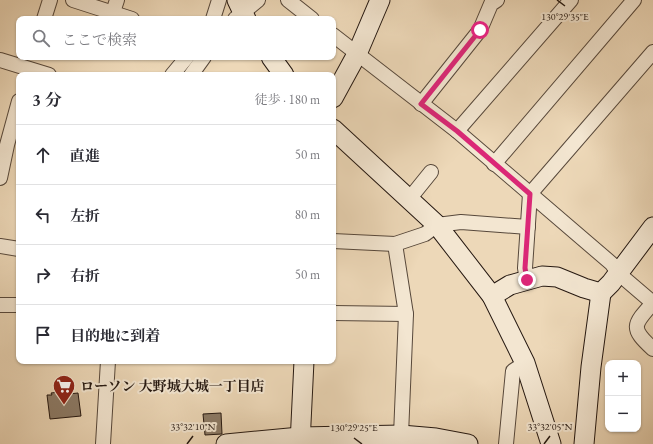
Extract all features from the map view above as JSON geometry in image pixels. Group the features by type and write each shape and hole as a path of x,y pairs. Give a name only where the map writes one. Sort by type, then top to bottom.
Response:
{"street":[{"path":"45,16 50,0"},
{"path":"72,0 115,6 128,16"},
{"path":"214,16 219,0"},
{"path":"240,13 258,0"},
{"path":"288,0 308,16"},
{"path":"336,92 357,54 380,0"},
{"path":"421,104 480,30 491,4 497,0"},
{"path":"457,131 571,0"},
{"path":"494,164 634,0"},
{"path":"336,37 457,131 612,264 618,273 653,303 638,320 637,326 637,332 653,349"},
{"path":"527,280 525,268 530,194 653,52"},
{"path":"0,60 29,67 42,72"},
{"path":"174,72 184,60"},
{"path":"193,72 202,60"},
{"path":"273,60 282,72"},
{"path":"0,178 16,114"},
{"path":"336,132 410,198 437,225 492,296 525,363 551,444"},
{"path":"410,198 431,172"},
{"path":"336,241 395,244 425,234 437,225 461,222 528,227"},
{"path":"584,444 591,367 602,293 653,227"},
{"path":"395,244 406,314 401,435"},
{"path":"0,246 16,249"},
{"path":"492,296 510,285 542,276 557,277 584,288 602,293"},
{"path":"0,305 16,306"},
{"path":"336,313 406,314"},
{"path":"506,444 513,370 525,363"},
{"path":"103,444 108,364"},
{"path":"300,440 304,364"},
{"path":"226,444 401,435 436,441 468,444"}],"building":[{"name":"ローソン 大野城大城一丁目店","path":"59,392 59,395 78,393 81,416 50,419 47,395 52,395 51,393"},
{"path":"221,413 222,434 205,435 203,414"}],"place":[{"name":"ローソン 大野城大城一丁目店","path":"64,406"}],"route":[{"path":"480,30 421,104 457,131 530,194 525,268 527,280"}]}
